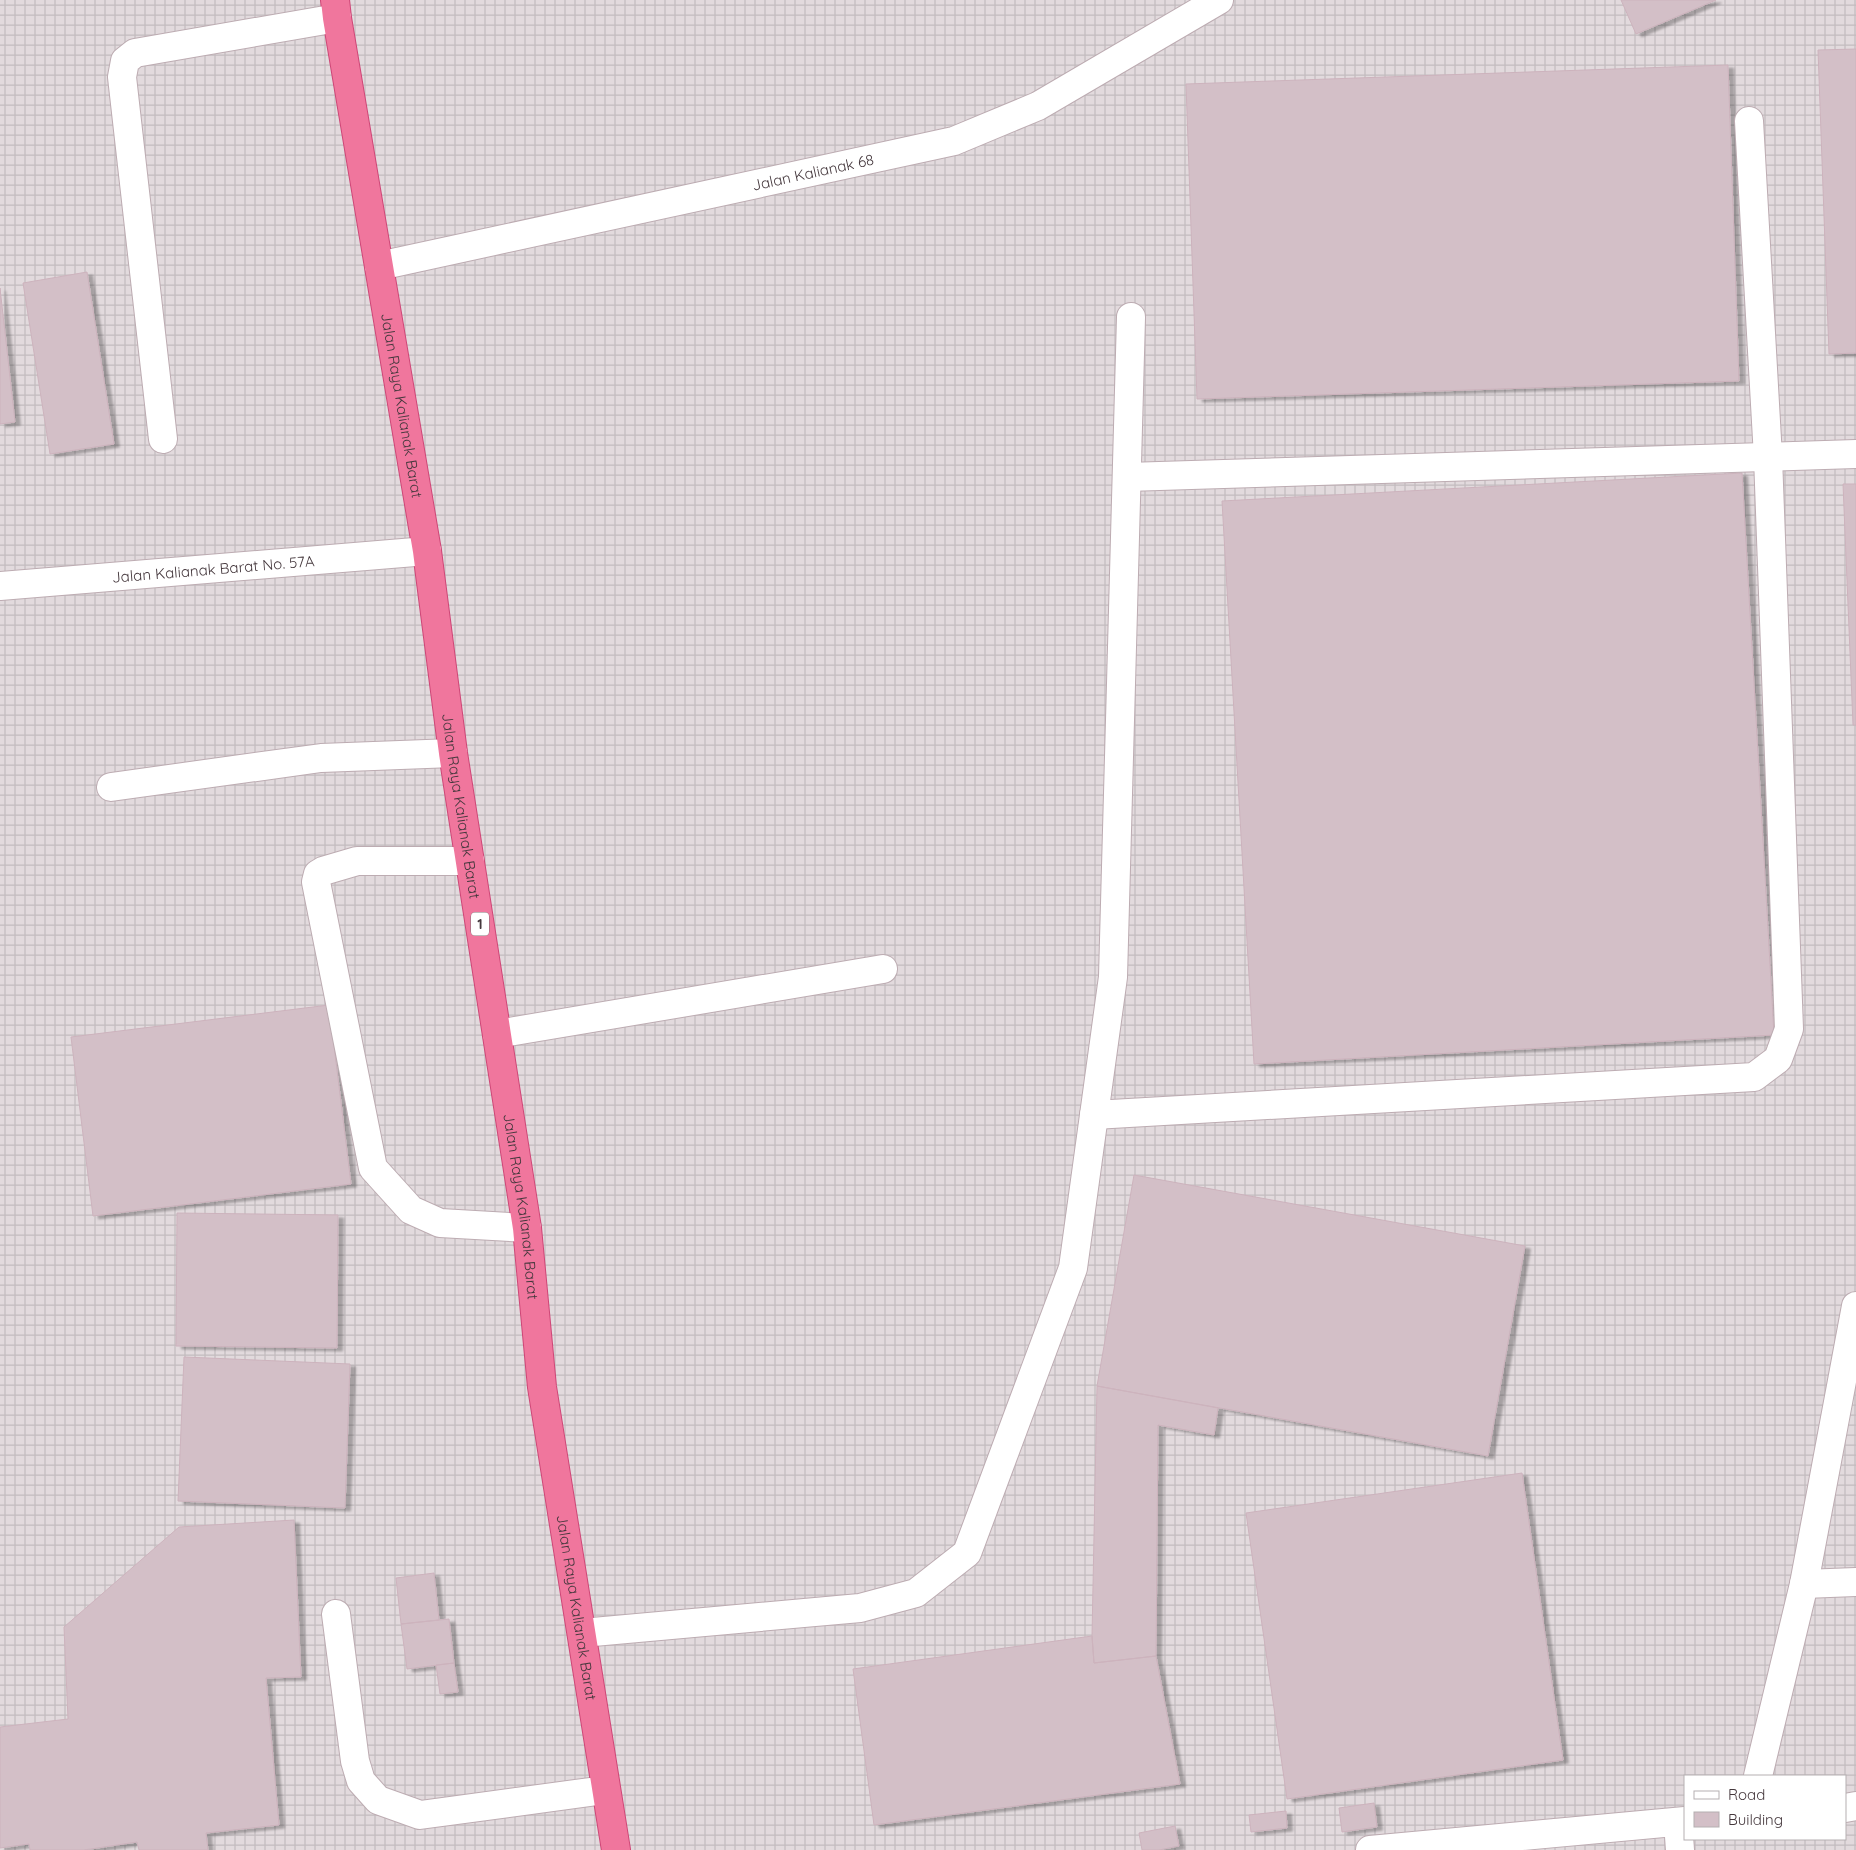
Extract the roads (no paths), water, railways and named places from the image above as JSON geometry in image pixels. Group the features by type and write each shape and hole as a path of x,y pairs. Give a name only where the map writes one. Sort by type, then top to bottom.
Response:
{"highway":[{"name":"Jalan Raya Kalianak Barat","path":"336,9 427,551 453,753 527,1228 542,1388 616,1850"}],"lane":[{"name":"Jalan Kalianak 68","path":"379,266 954,141 1038,106 1219,0"},
{"path":"163,439 122,77 125,61 135,53 336,9"},
{"path":"1094,1115 1754,1077 1778,1059 1789,1029 1768,457 1749,121"},
{"path":"582,1633 860,1608 916,1593 967,1553 1074,1268 1112,978 1131,317"},
{"path":"1127,477 1856,454"},
{"name":"Jalan Kalianak Barat No. 57A","path":"0,586 427,551"},
{"path":"111,787 321,758 453,753"},
{"path":"470,861 357,861 323,871 318,874 316,882 373,1168 411,1210 440,1223 527,1228"},
{"path":"498,1034 883,969"},
{"path":"1758,1775 1804,1584 1856,1306"},
{"path":"1804,1584 1856,1582"},
{"path":"336,1614 355,1761 361,1781 378,1800 420,1815 605,1790"},
{"path":"1370,1850 1682,1821 1680,1850"}]}
